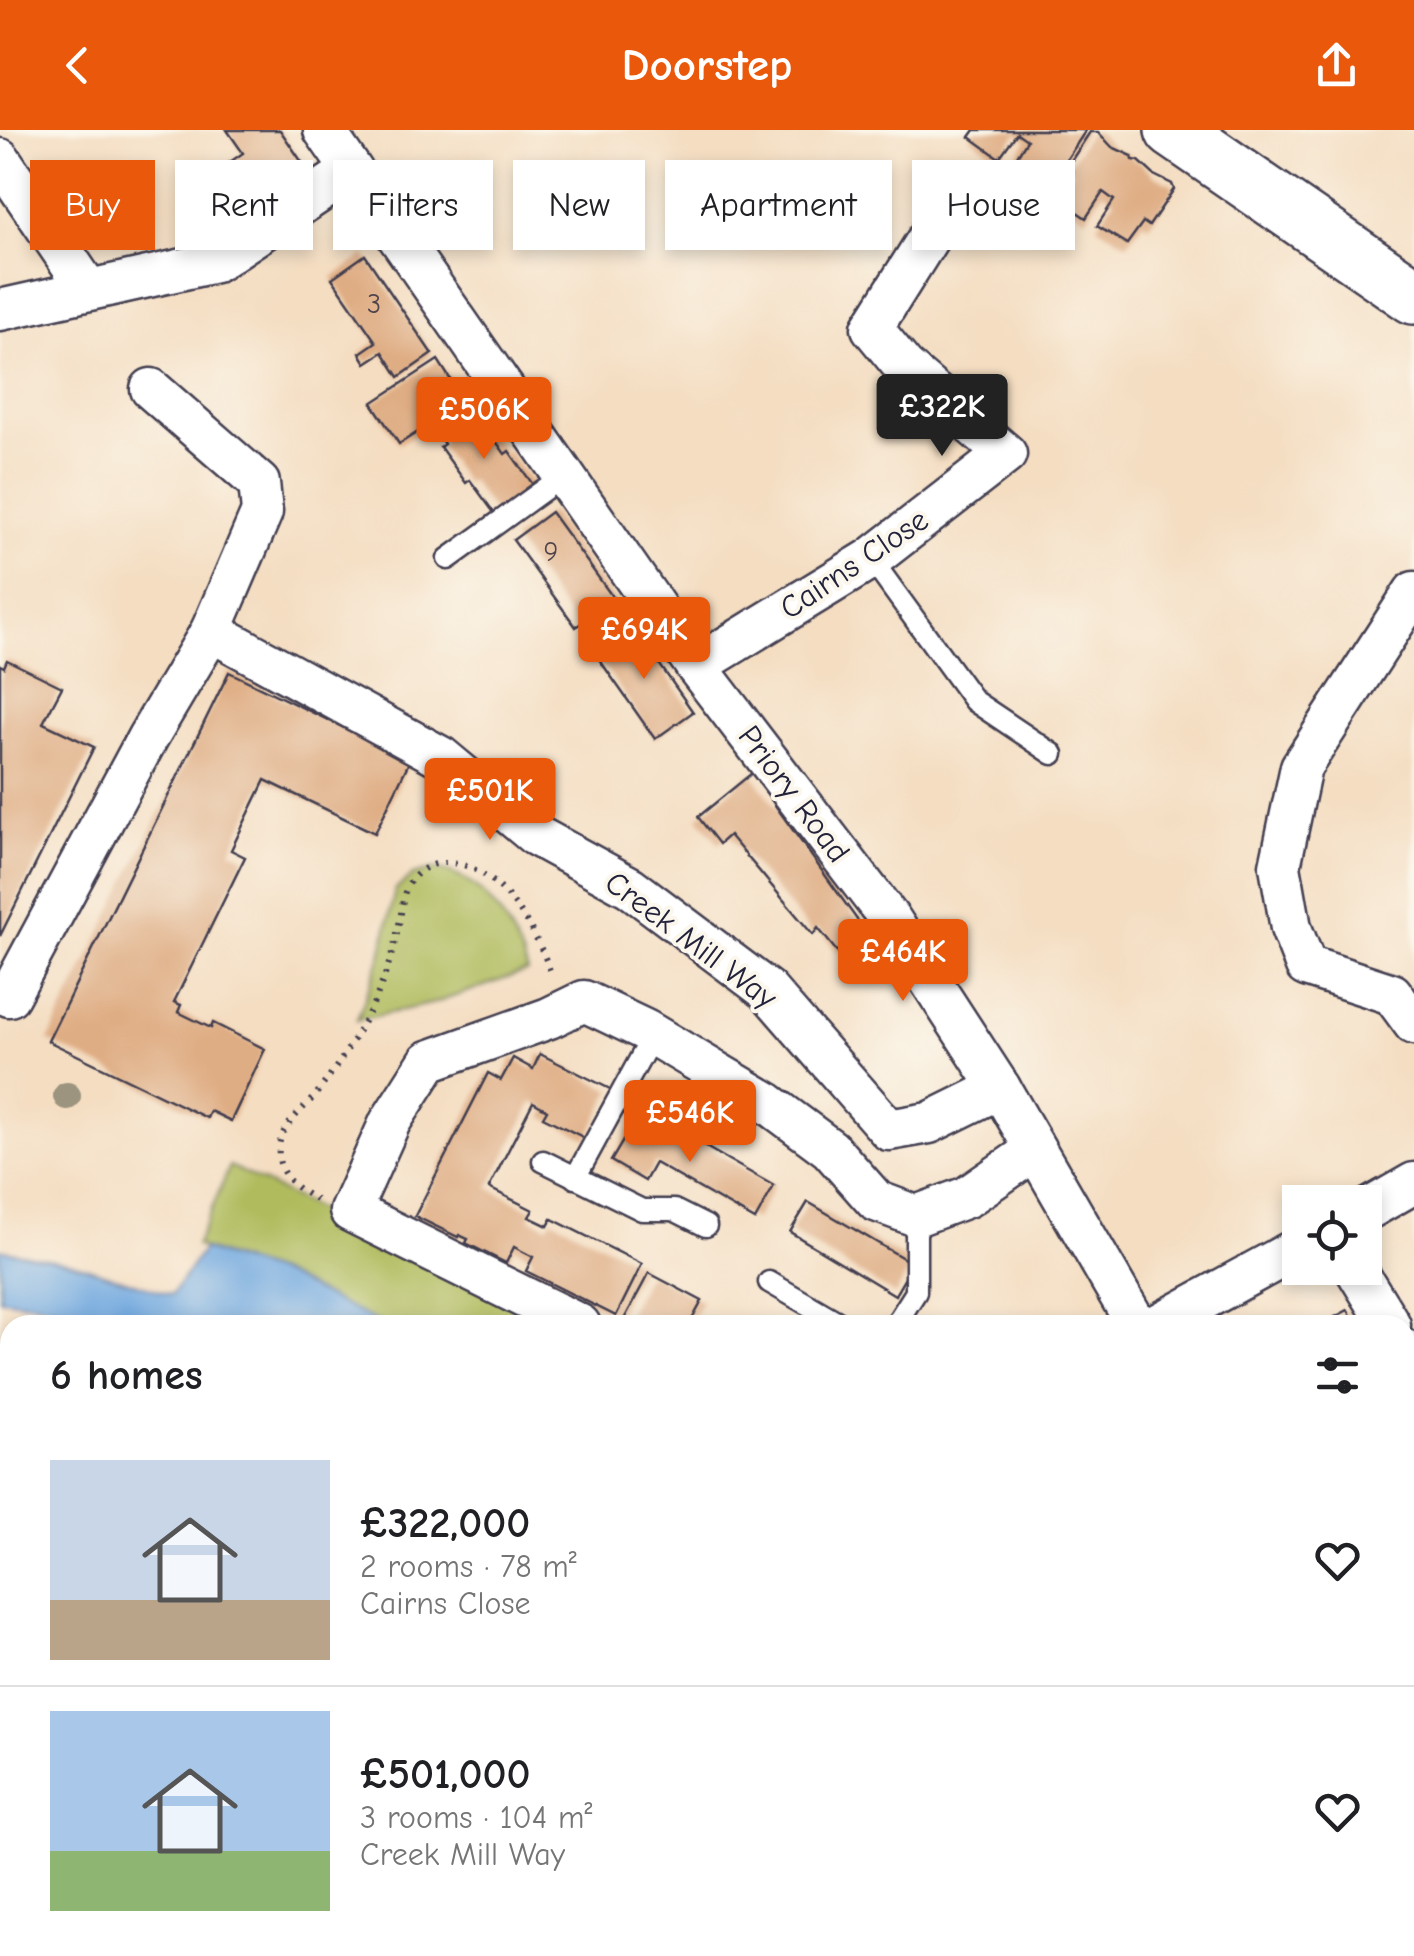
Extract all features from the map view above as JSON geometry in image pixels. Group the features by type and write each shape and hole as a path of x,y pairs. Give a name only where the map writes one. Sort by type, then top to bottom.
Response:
{"main road":[{"path":"1174,130 1414,296"}],"street":[{"name":"Priory Road","path":"324,130 344,160"},
{"path":"0,159 88,289"},
{"path":"0,310 215,262 333,184"},
{"name":"Priory Road","path":"407,250 696,666 892,922 1000,1088 1130,1315"},
{"name":"Cairns Close","path":"696,666 871,559 1006,454 904,367 872,328 921,250"},
{"path":"9,996 148,737 211,632 262,512 259,483 151,389"},
{"path":"1414,592 1301,768 1280,866 1291,928 1306,966 1392,994 1414,1024"},
{"name":"Creek Mill Way","path":"211,632 441,757 535,835 630,886 767,990 889,1130 929,1123 1000,1088"},
{"path":"560,1315 350,1211 390,1122 429,1061 584,1001 653,1035 768,1103 830,1150 876,1201 916,1216 968,1197 1035,1150"},
{"path":"1382,1200 1414,1182"},
{"path":"1175,1315 1282,1257"},
{"path":"1365,1285 1384,1315"}],"lane":[{"path":"448,559 563,476"},
{"path":"871,559 974,701 1053,754"},
{"path":"575,1178 653,1035"},
{"path":"543,1161 642,1210 674,1210 706,1226"},
{"path":"901,1315 916,1292 916,1216"},
{"path":"769,1282 826,1315"}],"path":[{"path":"350,1211 328,1207 292,1186 282,1168 278,1148 285,1130 316,1094 370,1010 387,970 405,890 418,871 437,863 453,863 474,870 501,889 546,957 564,1010"}],"green space":[{"path":"435,869 468,882 494,906 528,971 435,1003 357,1020 381,956 395,890 413,875"},
{"path":"230,1166 532,1315 364,1315 283,1275 196,1246"}],"water":[{"path":"0,1249 73,1263 172,1295 203,1249 283,1275 364,1315 87,1315 0,1299"}],"building":[{"path":"227,130 280,130 300,160 233,160 243,153"},
{"path":"975,130 1086,130 1066,160 1015,160 1027,140 1017,133 999,158 970,137"},
{"path":"1090,132 1098,132 1112,147 1132,156 1174,189 1149,226 1143,222 1127,244 1097,226 1114,200 1103,192 1086,218 1075,211 1075,160 1072,160"},
{"path":"365,255 432,354 399,377 383,352 366,363 360,353 376,342 332,278"},
{"path":"438,360 465,402 399,444 372,403"},
{"path":"467,412 472,420 478,416 534,486 495,514 440,447 444,444 437,433"},
{"path":"551,512 614,599 576,627 513,540"},
{"path":"632,625 693,712 655,739 594,652"},
{"path":"7,660 62,687 43,723 94,747 0,936 0,665 4,667"},
{"path":"229,672 410,760 375,833 265,780 231,850 245,857 174,1002 181,1005 178,1012 211,1028 213,1023 265,1049 231,1121 210,1111 207,1118 48,1041"},
{"path":"752,773 873,942 853,960 843,948 838,953 818,928 813,935 729,835 719,844 698,817"},
{"path":"540,1054 612,1090 587,1139 543,1117 547,1110 533,1102 489,1188 533,1210 529,1217 548,1226 552,1219 642,1264 616,1315 526,1271 533,1257 514,1247 506,1263 466,1243 468,1239 415,1216 488,1073 501,1080 513,1058 533,1069"},
{"path":"641,1110 774,1186 755,1220 655,1163 645,1181 611,1161"},
{"path":"808,1202 913,1264 895,1295 790,1232"},
{"path":"649,1273 702,1301 694,1315 626,1315"}]}
